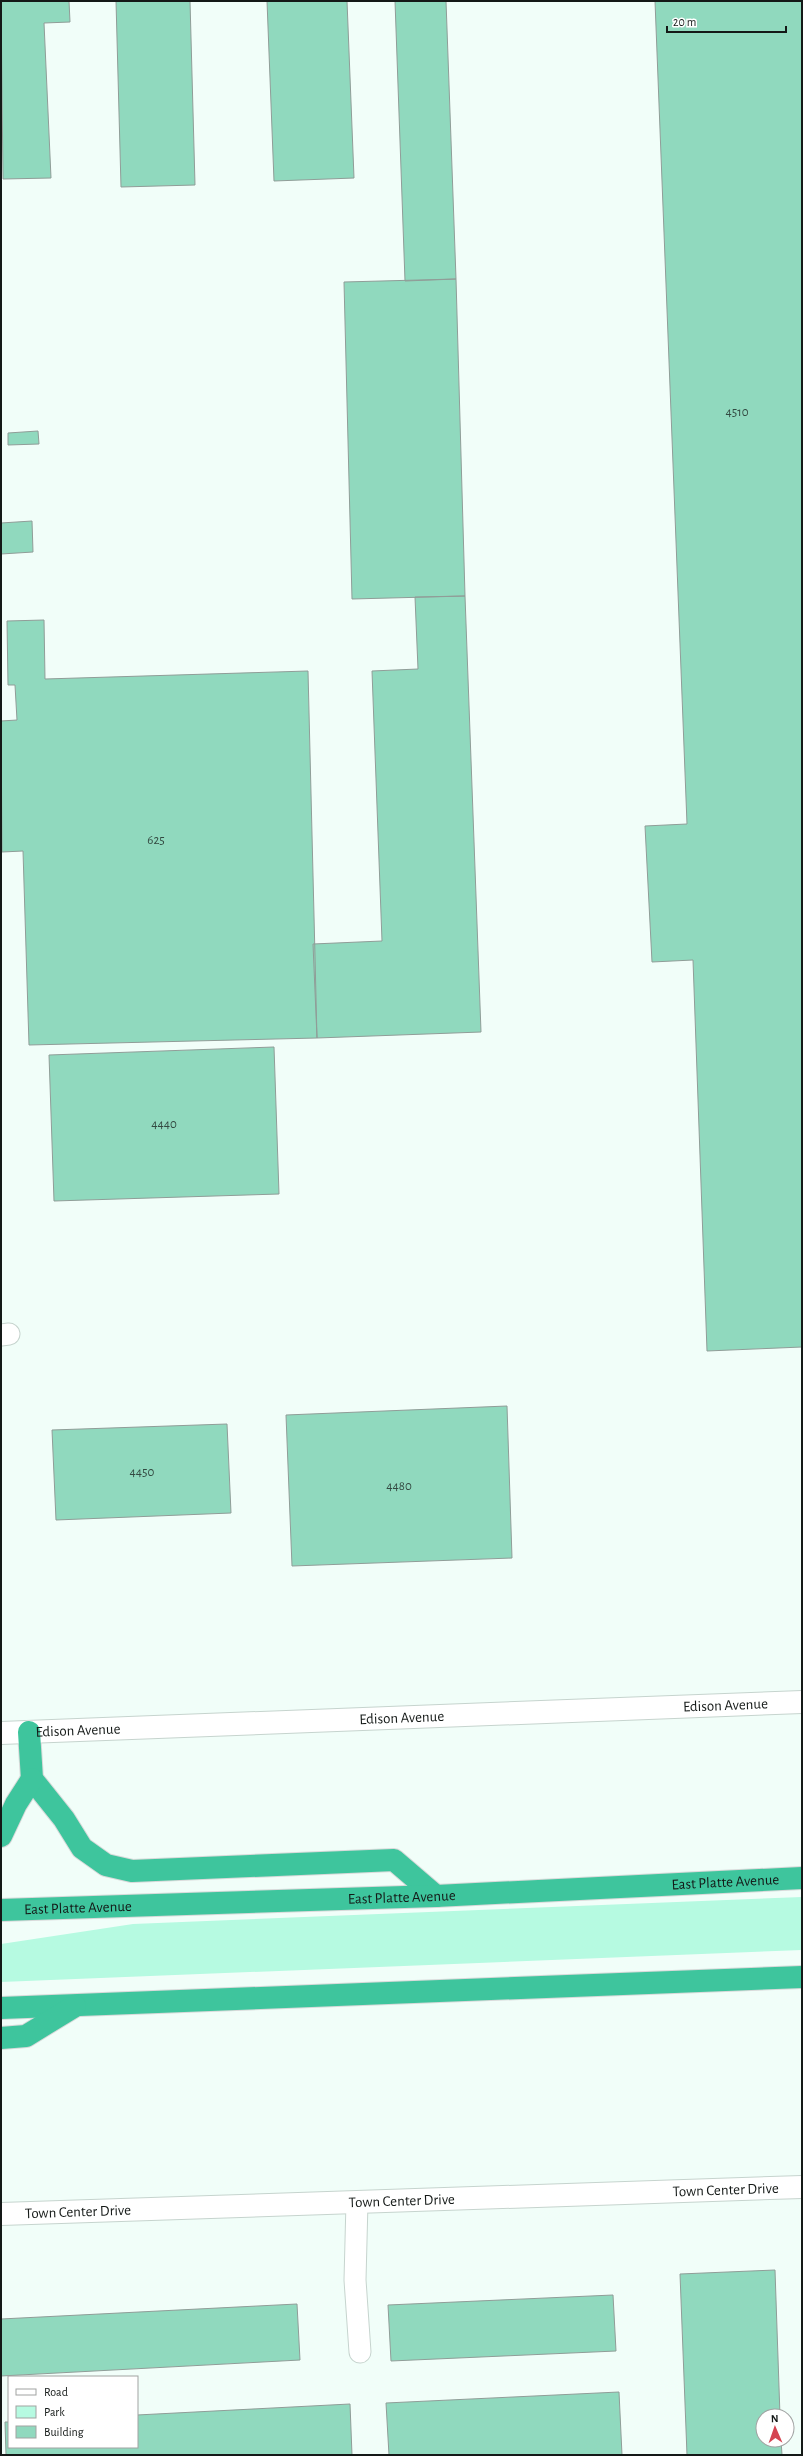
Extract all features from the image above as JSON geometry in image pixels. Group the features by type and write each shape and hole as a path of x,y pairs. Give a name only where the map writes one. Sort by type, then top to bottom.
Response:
{"highway":[{"path":"29,1732 32,1779 64,1819 82,1848 106,1865 132,1871 394,1860 436,1896"},
{"path":"1,1836 16,1804 32,1779"},
{"name":"East Platte Avenue","path":"1,1910 436,1896 802,1878"},
{"path":"1,2008 802,1977"},
{"path":"1,2038 26,2036 77,2005"}],"street":[{"name":"Edison Avenue","path":"1,1733 802,1702"},
{"name":"Town Center Drive","path":"1,2214 802,2187"}],"lane":[{"path":"357,2202 355,2280 360,2352"}],"green space":[{"path":"802,1897 802,1950 1,1982 1,1944 133,1924"}],"building":[{"path":"1,1 69,1 70,22 44,23 51,178 3,179"},
{"path":"116,1 190,1 195,185 121,187"},
{"path":"267,1 347,1 354,178 274,181"},
{"path":"395,1 446,1 456,279 405,281"},
{"path":"655,1 802,1 802,1347 707,1351 693,960 652,962 645,826 687,824"},
{"path":"456,279 465,596 352,599 344,282"},
{"path":"38,431 39,444 8,445 8,433"},
{"path":"32,521 33,552 1,554 1,523"},
{"path":"465,596 481,1032 317,1038 313,944 382,941 372,671 418,669 415,597"},
{"path":"44,620 45,679 308,671 317,1038 29,1045 23,851 2,852 1,721 17,720 15,685 8,685 7,621"},
{"path":"274,1047 279,1194 54,1201 49,1055"},
{"path":"507,1406 512,1558 292,1566 286,1415"},
{"path":"227,1424 231,1513 56,1520 52,1430"},
{"path":"775,2270 780,2408 755,2408 755,2448 782,2448 782,2455 687,2455 680,2274"},
{"path":"613,2295 616,2351 391,2361 388,2305"},
{"path":"297,2304 300,2360 1,2376 1,2319"},
{"path":"619,2392 622,2455 389,2455 386,2403"},
{"path":"350,2404 352,2455 6,2455 5,2422 8,2422 8,2448 138,2448 138,2415"}]}
